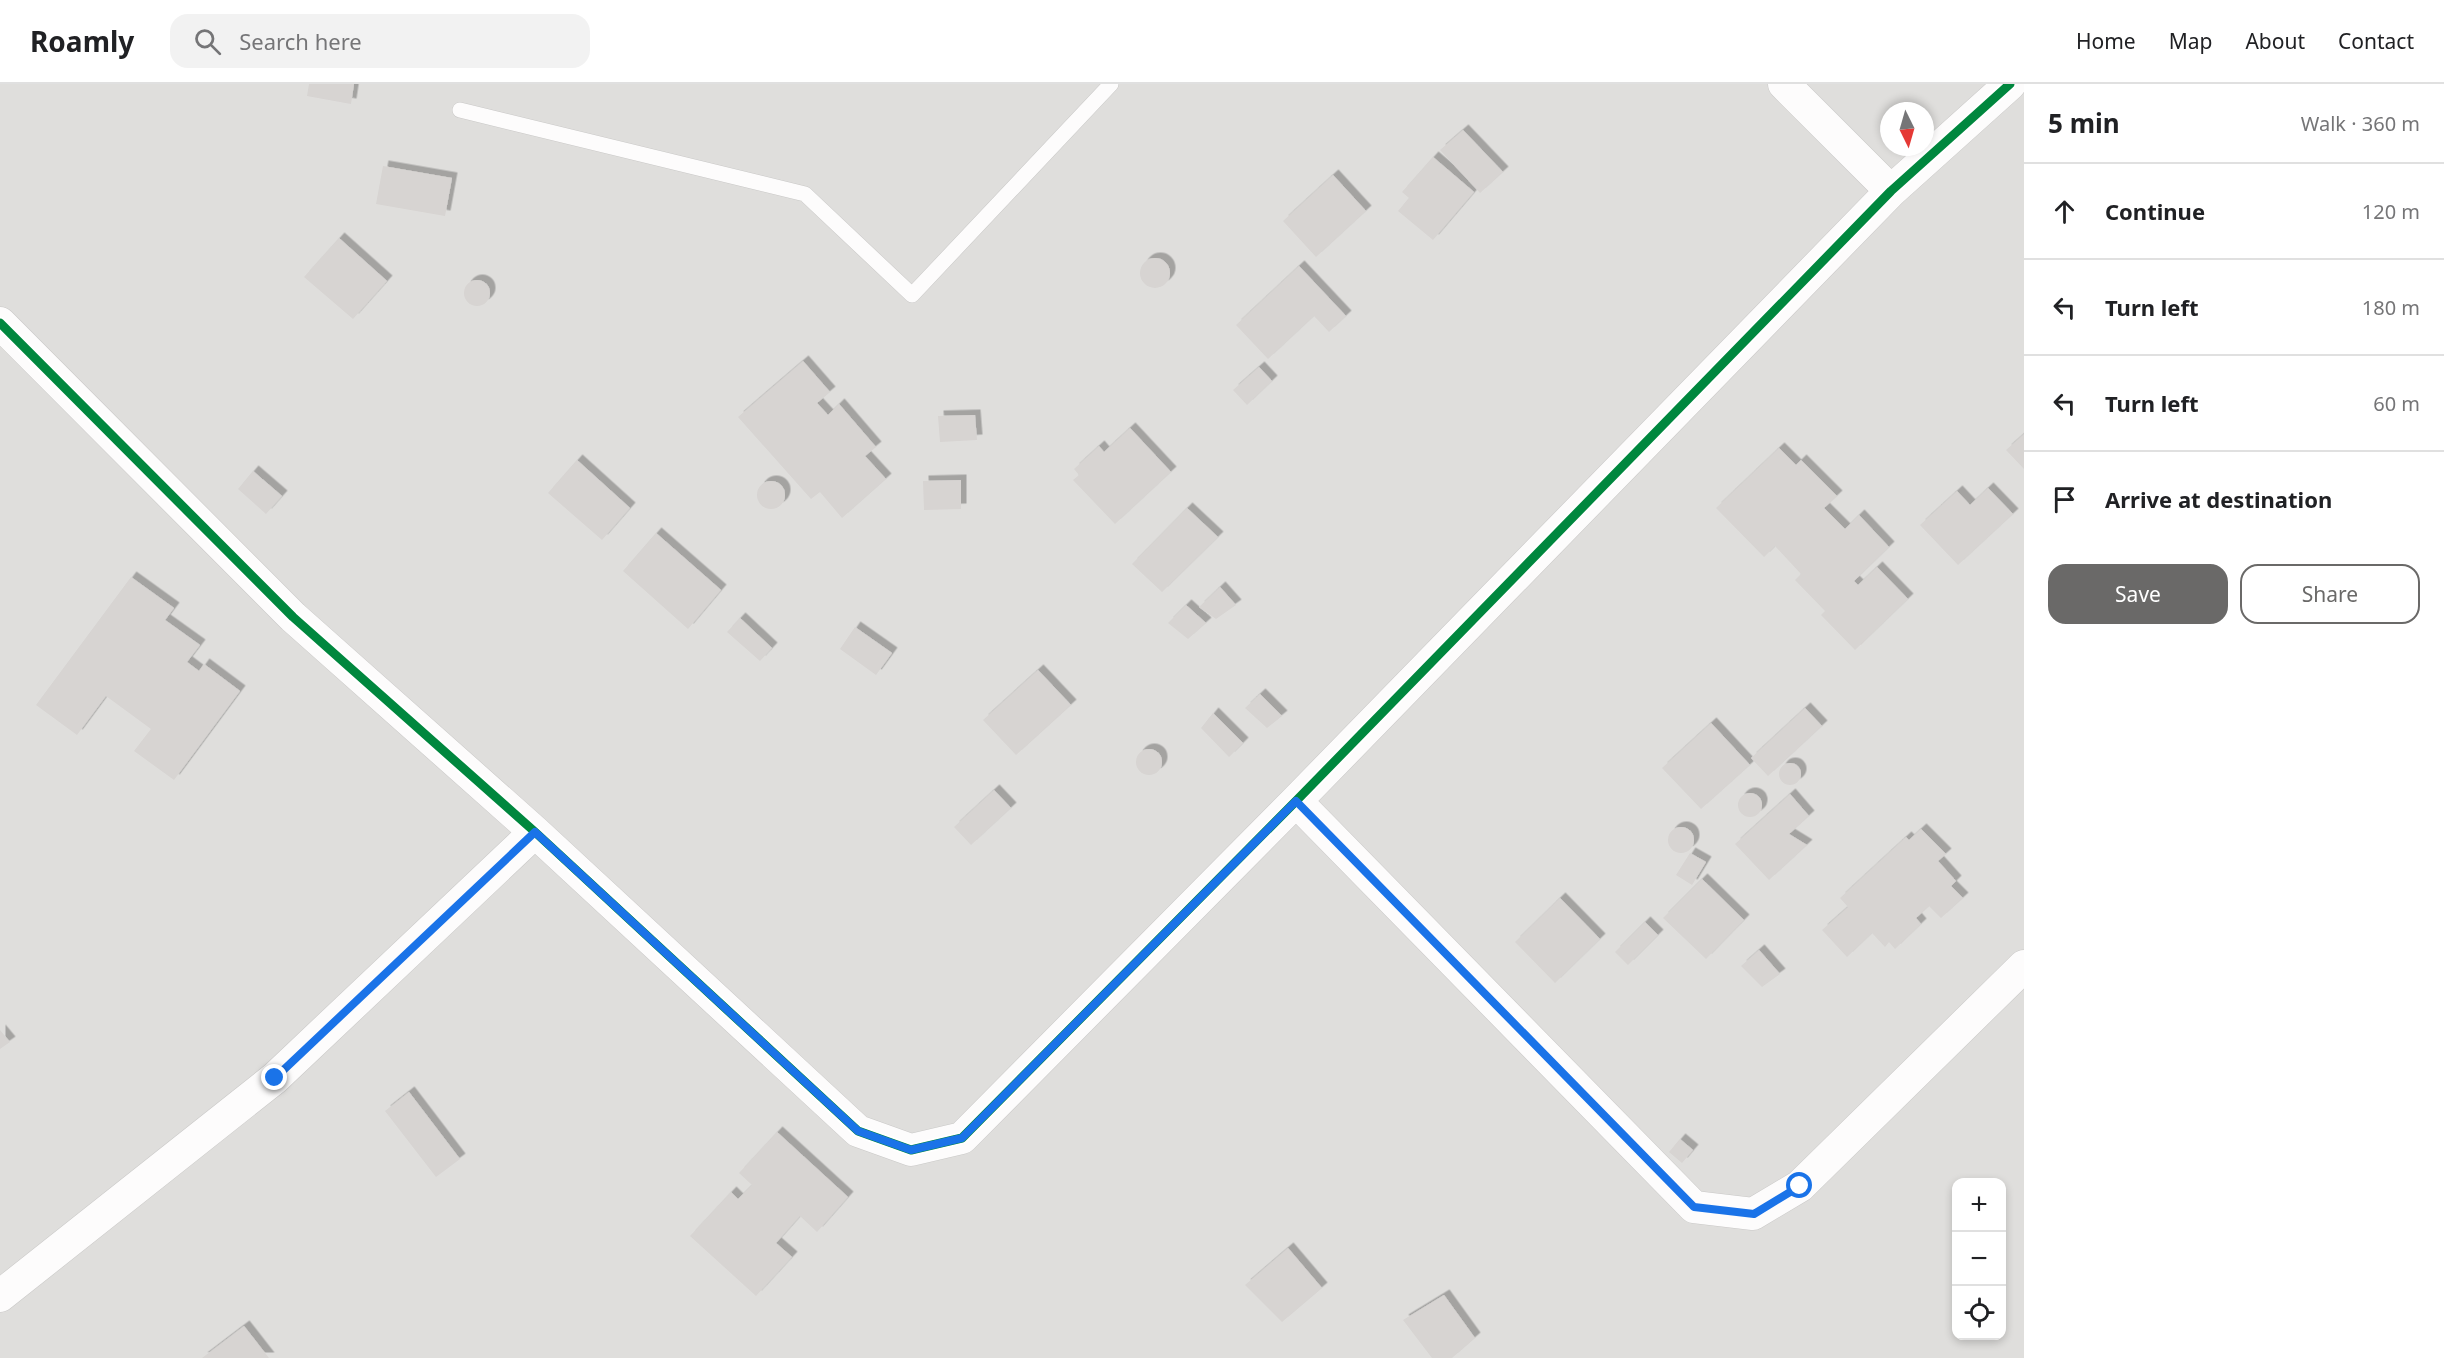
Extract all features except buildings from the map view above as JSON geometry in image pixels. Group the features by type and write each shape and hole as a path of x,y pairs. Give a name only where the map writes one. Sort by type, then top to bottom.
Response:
{"street":[{"path":"1784,84 1891,191"},
{"path":"0,323 293,616 535,832 858,1131 911,1150 962,1138 1296,801 1891,191 2010,84"},
{"path":"1296,801 1694,1207 1754,1214 1800,1186 2024,966"},
{"path":"0,1296 275,1078 535,832"}],"lane":[{"path":"460,110 804,194 912,295 1111,84"}],"shaded area":[{"path":"0,84 2024,84 2024,1358 0,1358"}],"cycle path":[{"path":"0,323 293,617 535,832 858,1131 911,1150 962,1138 1296,801 1891,191 2010,84"}],"route":[{"path":"275,1078 535,832 858,1131 911,1150 962,1138 1296,801 1694,1207 1754,1214 1800,1186"}]}
